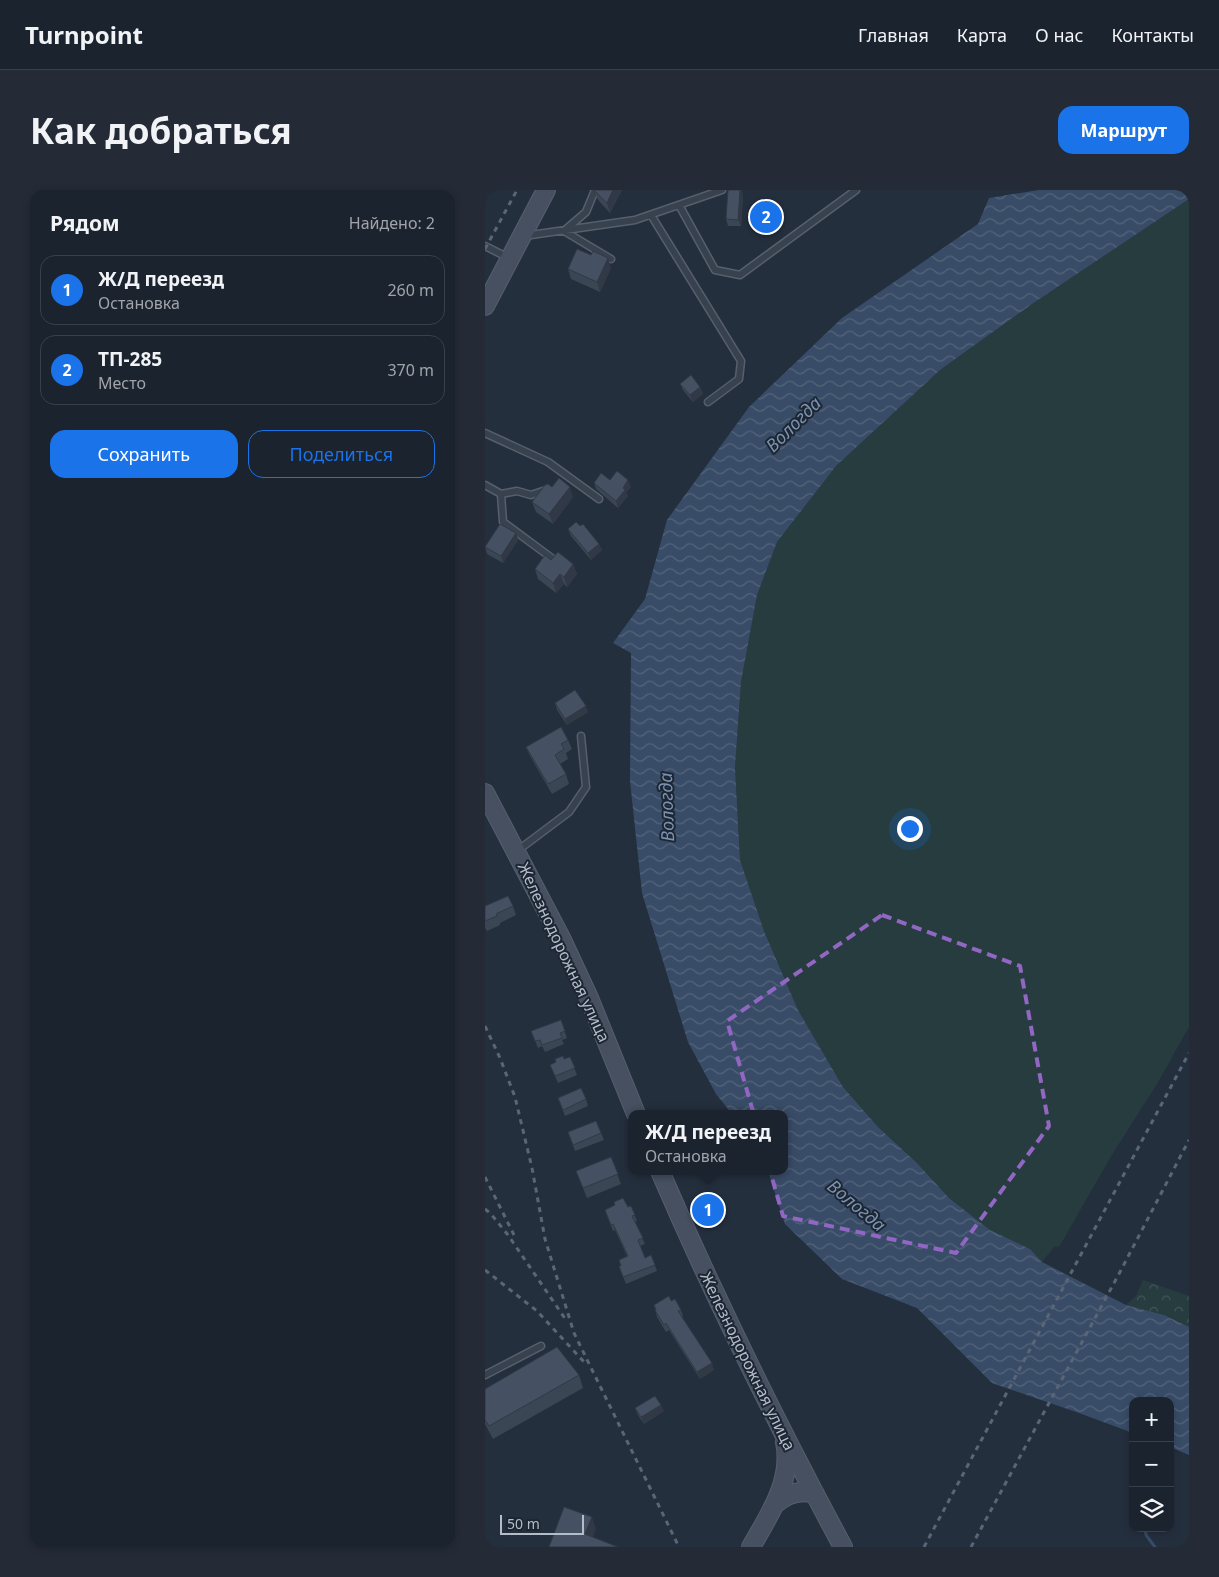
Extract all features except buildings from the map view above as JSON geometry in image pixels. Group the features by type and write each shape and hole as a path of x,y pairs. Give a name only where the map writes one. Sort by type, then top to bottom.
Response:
{"main road":[{"path":"485,306 546,190"},
{"name":"Железнодорожная улица","path":"485,793 562,940 585,990 634,1110"},
{"name":"Железнодорожная улица","path":"662,1175 682,1222 783,1434 843,1547"},
{"path":"751,1547 781,1488 786,1470 783,1434"},
{"path":"773,1506 790,1494 804,1492 815,1494"}],"lane":[{"path":"564,230 585,212 595,190"},
{"path":"523,236 635,220 722,190"},
{"path":"679,205 715,270 740,274 856,190"},
{"path":"651,215 741,361 739,379 708,402"},
{"path":"564,230 611,259"},
{"path":"485,246 510,259"},
{"path":"485,432 548,462 599,499"},
{"path":"485,485 501,494 517,491 531,495 551,488"},
{"path":"501,494 503,522 553,559"},
{"path":"516,852 569,812 586,787 581,736"},
{"path":"485,1375 541,1346"}],"highlighted area":[{"path":"882,915 1020,966 1049,1126 956,1253 783,1216 727,1021"}],"green space":[{"path":"1189,199 1189,1027 1059,1247 1055,1246 1042,1262 1030,1249 990,1230 949,1198 917,1163 878,1127 843,1087 798,1010 764,931 740,860 735,767 741,682 757,595 777,542 836,466 940,370 1032,304"},
{"path":"1143,1280 1189,1296 1189,1327 1164,1315 1126,1305 1136,1296"}],"water":[{"name":"Вологда","path":"1039,190 1189,190 1189,199 1032,304 940,370 836,466 777,542 757,595 741,682 735,767 740,860 764,931 798,1010 843,1087 878,1127 917,1163 949,1198 990,1230 1030,1249 1042,1262 1126,1305 1164,1315 1189,1327 1189,1455 1174,1449 1174,1397 1129,1397 1129,1432 992,1383 917,1308 842,1279 785,1224 769,1175 788,1175 788,1110 729,1110 716,1094 688,1042 642,893 630,781 631,653 613,643 645,599 667,520 749,407 842,318 978,224 989,198"}],"waterway":[{"path":"1146,1532 1155,1547"}],"railway":[{"path":"485,249 517,190"},
{"path":"485,1026 515,1097 532,1168 545,1239 574,1333 679,1547"},
{"path":"924,1547 1189,1053"},
{"path":"971,1547 1120,1272 1189,1140"},
{"path":"485,1177 514,1235"},
{"path":"485,1209 508,1235 566,1320"},
{"path":"485,1270 537,1311 585,1363"}],"place":[{"name":"ТП-285","path":"766,217"},
{"name":"Ж/Д переезд","path":"708,1210"}]}
